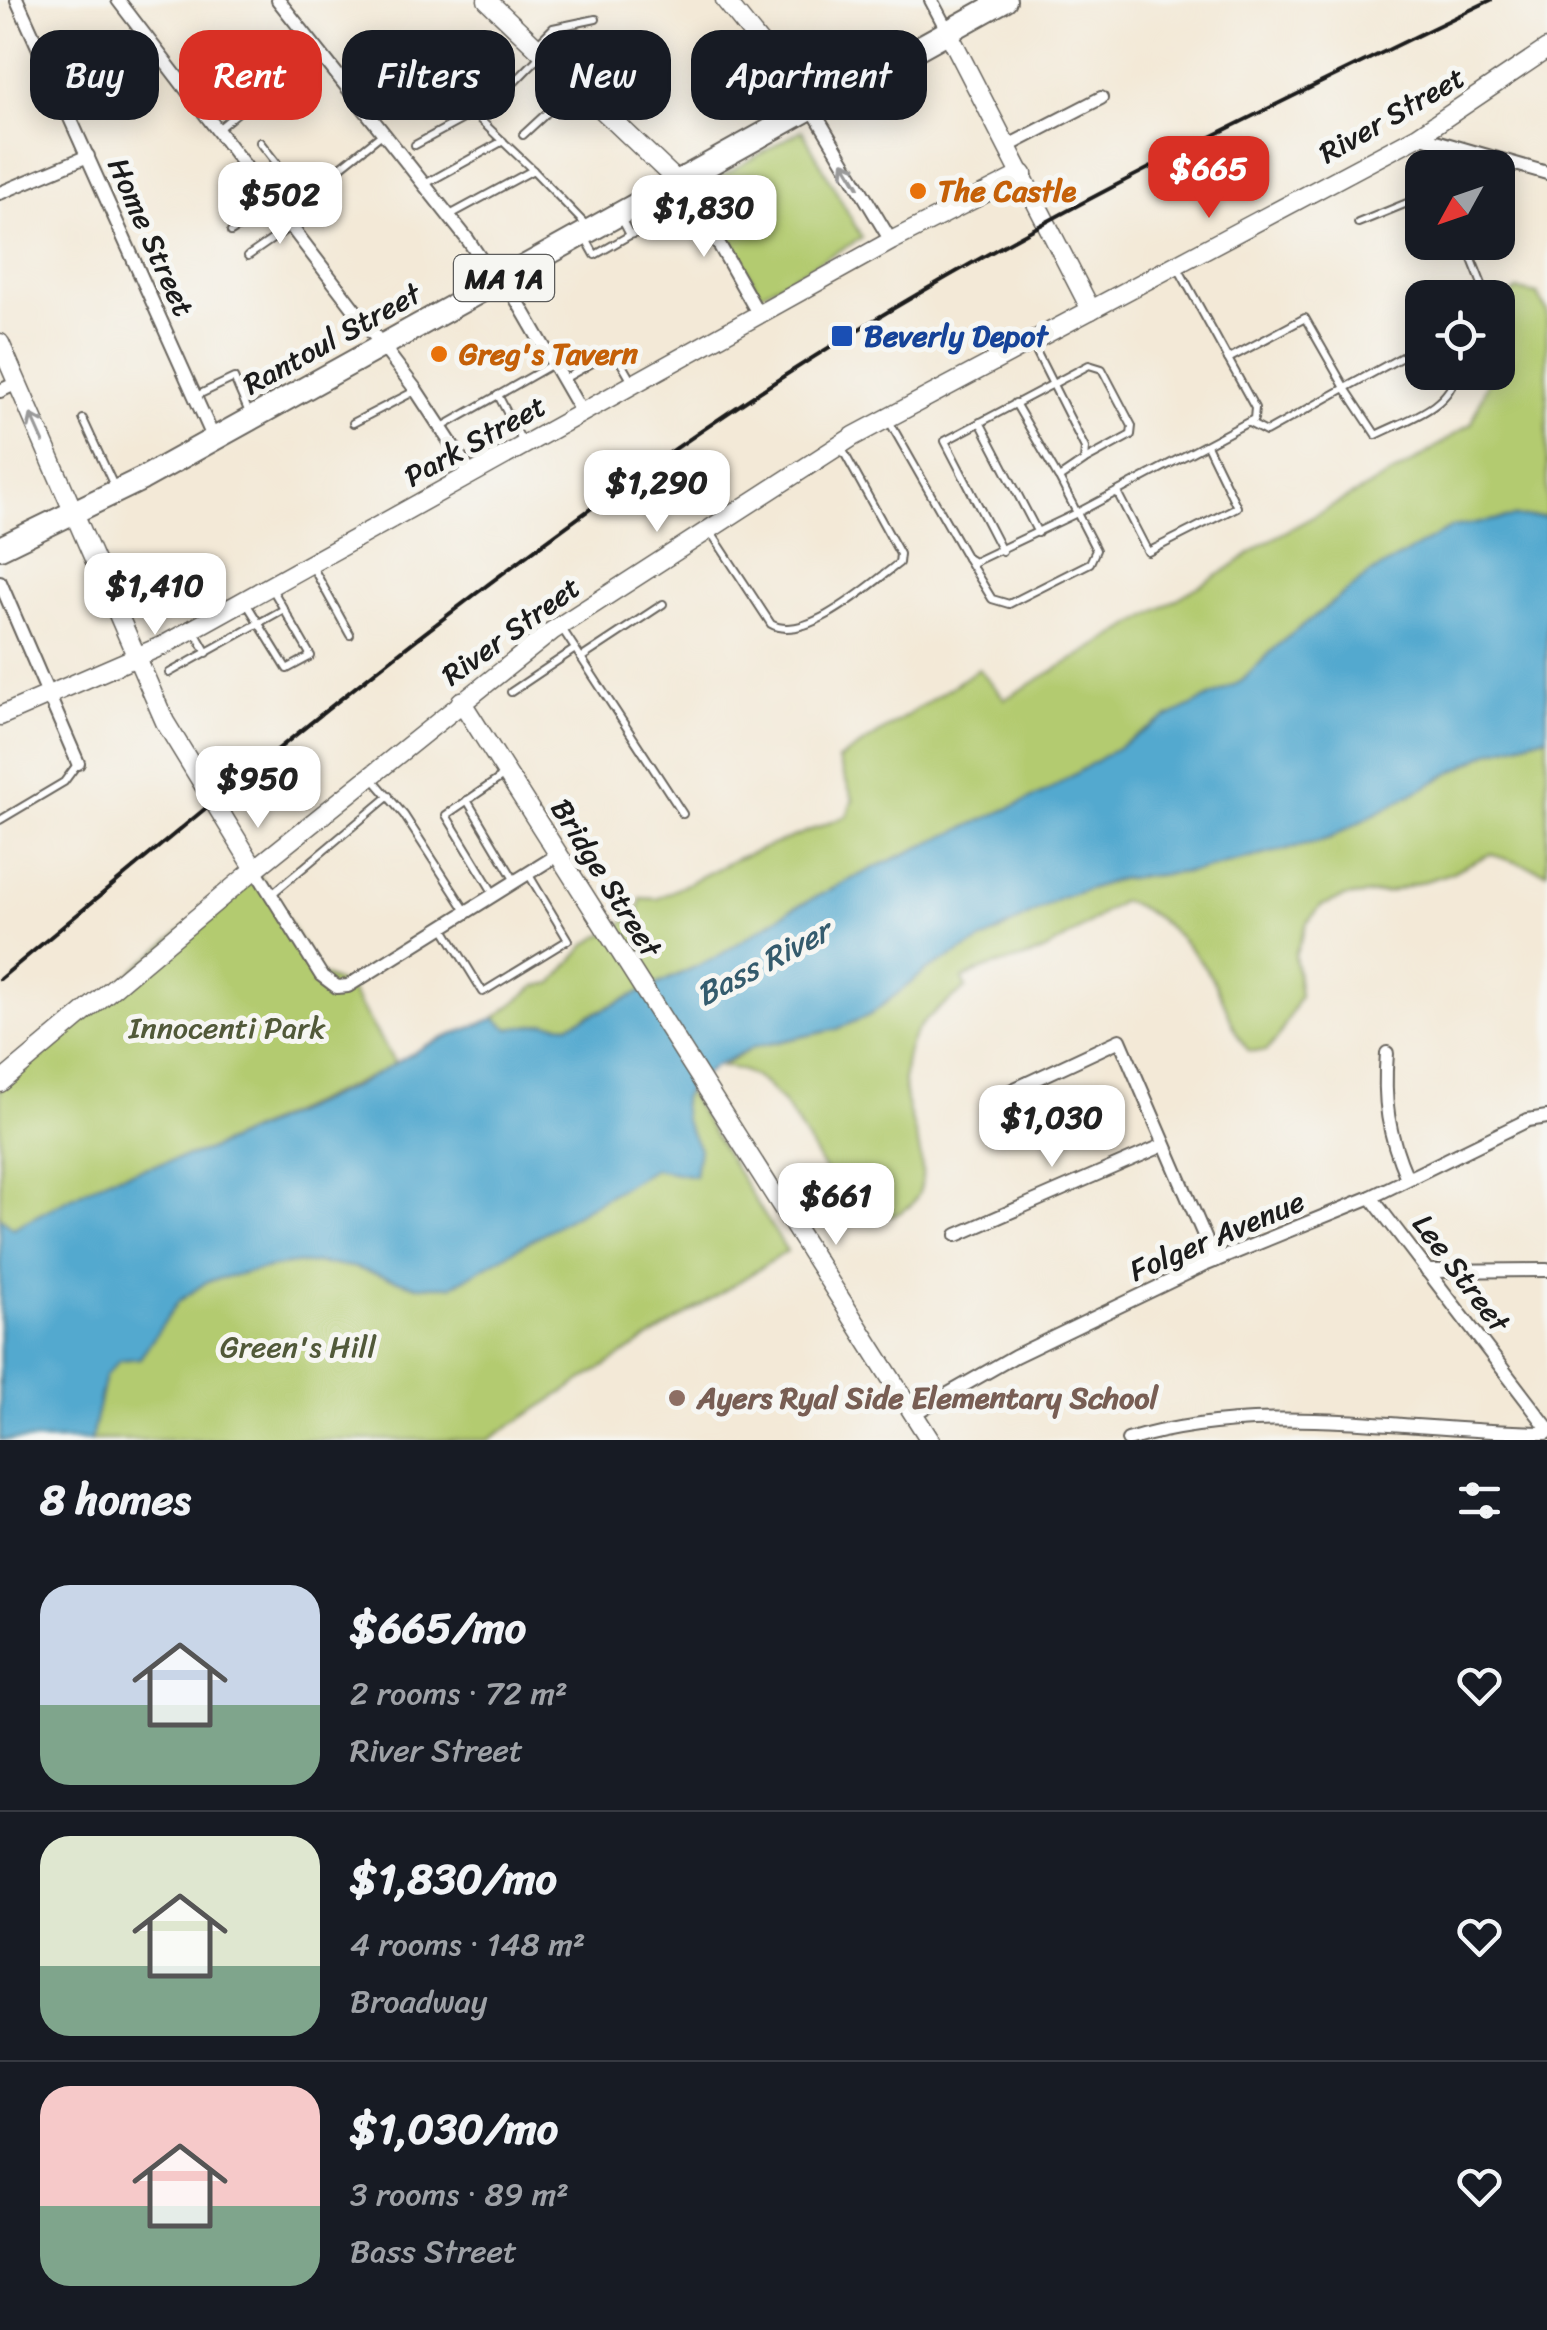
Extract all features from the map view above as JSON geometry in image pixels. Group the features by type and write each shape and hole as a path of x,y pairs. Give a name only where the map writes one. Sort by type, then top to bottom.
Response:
{"highway":[{"name":"Rantoul Street","path":"927,43 1004,0"},
{"name":"Rantoul Street","path":"0,548 117,492 587,232 624,225 678,182 788,120"}],"street":[{"name":"Home Street","path":"17,0 214,439"},
{"path":"118,0 383,345 442,426 470,474"},
{"path":"278,0 342,80"},
{"path":"487,0 535,45"},
{"path":"725,0 749,30"},
{"path":"932,0 1091,310"},
{"name":"River Street","path":"0,1083 254,868 560,626 840,445 1418,136 1547,48"},
{"path":"1008,146 1101,98"},
{"path":"373,120 500,280 582,413"},
{"path":"613,120 678,182 709,227 759,315"},
{"path":"819,120 891,241"},
{"path":"1418,136 1547,172"},
{"path":"0,193 88,156"},
{"name":"Park Street","path":"0,716 193,629 891,241 1023,174"},
{"path":"0,343 9,387 74,514 176,746 321,974 338,986 356,982 559,854"},
{"path":"0,582 78,763"},
{"name":"Bridge Street","path":"460,702 930,1440"},
{"path":"1004,1094 1120,1040 1131,1057 1215,1261"},
{"path":"1387,1053 1384,1104 1392,1145 1407,1178"},
{"name":"Folger Avenue","path":"913,1414 1015,1356 1215,1261 1371,1197 1528,1120 1547,1117"},
{"path":"956,1234 1164,1145"},
{"name":"Lee Street","path":"1371,1197 1547,1430"},
{"path":"1427,1271 1547,1270"},
{"path":"1128,1440 1245,1417 1462,1436 1547,1430"}],"lane":[{"path":"552,30 596,19"},
{"path":"515,79 535,54"},
{"path":"217,130 229,120"},
{"path":"415,145 463,120"},
{"path":"480,120 587,232"},
{"path":"524,135 540,120"},
{"path":"230,232 278,209 383,133"},
{"path":"260,142 281,169 260,187"},
{"path":"424,185 503,142"},
{"path":"449,216 532,170"},
{"path":"1358,223 1405,204"},
{"path":"624,225 666,237 709,227"},
{"path":"248,256 291,227"},
{"path":"967,558 979,562 1002,551 1249,423 1256,414 1176,265"},
{"path":"1226,356 1305,318 1376,435 1444,400 1452,390"},
{"path":"1032,342 1085,448 1084,461"},
{"path":"563,380 614,351 633,385"},
{"path":"1249,423 1266,432 1278,428 1405,355"},
{"path":"442,426 554,364"},
{"path":"1002,551 944,442 1052,382 1089,365 1102,369 1132,426 1131,435 1058,478"},
{"path":"195,396 234,378 252,418"},
{"path":"353,423 416,390"},
{"path":"498,395 524,445"},
{"path":"887,418 992,599 1010,604 1090,562 1096,550 1015,403"},
{"path":"83,419 117,492"},
{"path":"980,422 1038,533"},
{"path":"709,530 771,624 780,630 796,628 829,614 900,563 900,554 840,445"},
{"path":"1116,492 1148,552 1237,507 1207,445"},
{"path":"311,563 350,635"},
{"path":"244,600 286,669 311,656 270,586"},
{"path":"581,658 663,604"},
{"path":"169,673 284,609"},
{"path":"560,626 683,814"},
{"path":"193,629 206,653"},
{"path":"511,692 575,649"},
{"path":"0,820 64,782 78,763"},
{"path":"494,895 446,814 507,773"},
{"path":"369,776 389,796 466,912"},
{"path":"271,894 389,796"},
{"path":"467,800 515,882"},
{"path":"444,927 483,992 568,940 528,874"}],"green space":[{"path":"802,130 862,238 760,294 703,187"},
{"path":"1515,292 1538,294 1547,312 1547,517 1512,517 1368,575 1279,644 1242,681 1161,721 1044,793 878,866 790,910 717,957 568,1025 546,1023 509,1029 495,1018 536,986 553,983 586,945 638,914 641,898 657,899 736,859 847,816 853,799 838,760 979,669 1005,699 1225,571 1263,544 1412,463 1472,423 1485,390 1515,390"},
{"path":"1547,736 1547,872 1490,854 1448,874 1389,892 1344,897 1321,906 1307,923 1295,955 1300,996 1278,1038 1266,1051 1249,1051 1204,966 1180,938 1152,915 1122,901 1043,951 963,979 966,988 926,1020 907,1053 905,1093 922,1168 916,1199 905,1210 878,1218 856,1208 833,1182 775,1093 741,1070 721,1067 754,1047 837,1029 870,1015 927,970 1061,898 1119,879 1197,871 1328,839 1492,751"},
{"name":"Innocenti Park","path":"255,869 321,975 348,986 396,1065 206,1151 109,1178 13,1228 0,1217 0,1083"},
{"name":"Green's Hill","path":"681,1082 787,1251 488,1440 80,1440 88,1380 194,1274"}],"water":[{"name":"Bass River","path":"1512,517 1547,517 1547,736 1492,751 1328,839 1197,871 1119,879 1061,898 927,970 870,1015 837,1029 754,1047 714,1067 687,1089 682,1102 684,1119 699,1149 695,1176 654,1169 452,1286 417,1286 352,1267 315,1263 288,1264 208,1281 178,1302 140,1358 120,1360 105,1376 91,1440 0,1440 0,1217 13,1228 109,1178 206,1151 357,1085 427,1045 495,1018 509,1029 546,1023 568,1025 717,957 790,910 878,866 1044,793 1161,721 1242,681 1279,644 1368,575 1452,527"}],"railway":[{"path":"0,979 286,743 481,590 580,516 784,376 1044,223 1221,131 1491,0"}],"place":[{"name":"The Castle","path":"918,191"},
{"name":"Beverly Depot","path":"842,336"},
{"name":"Greg's Tavern","path":"439,354"},
{"name":"Ayers Ryal Side Elementary School","path":"677,1398"}]}
